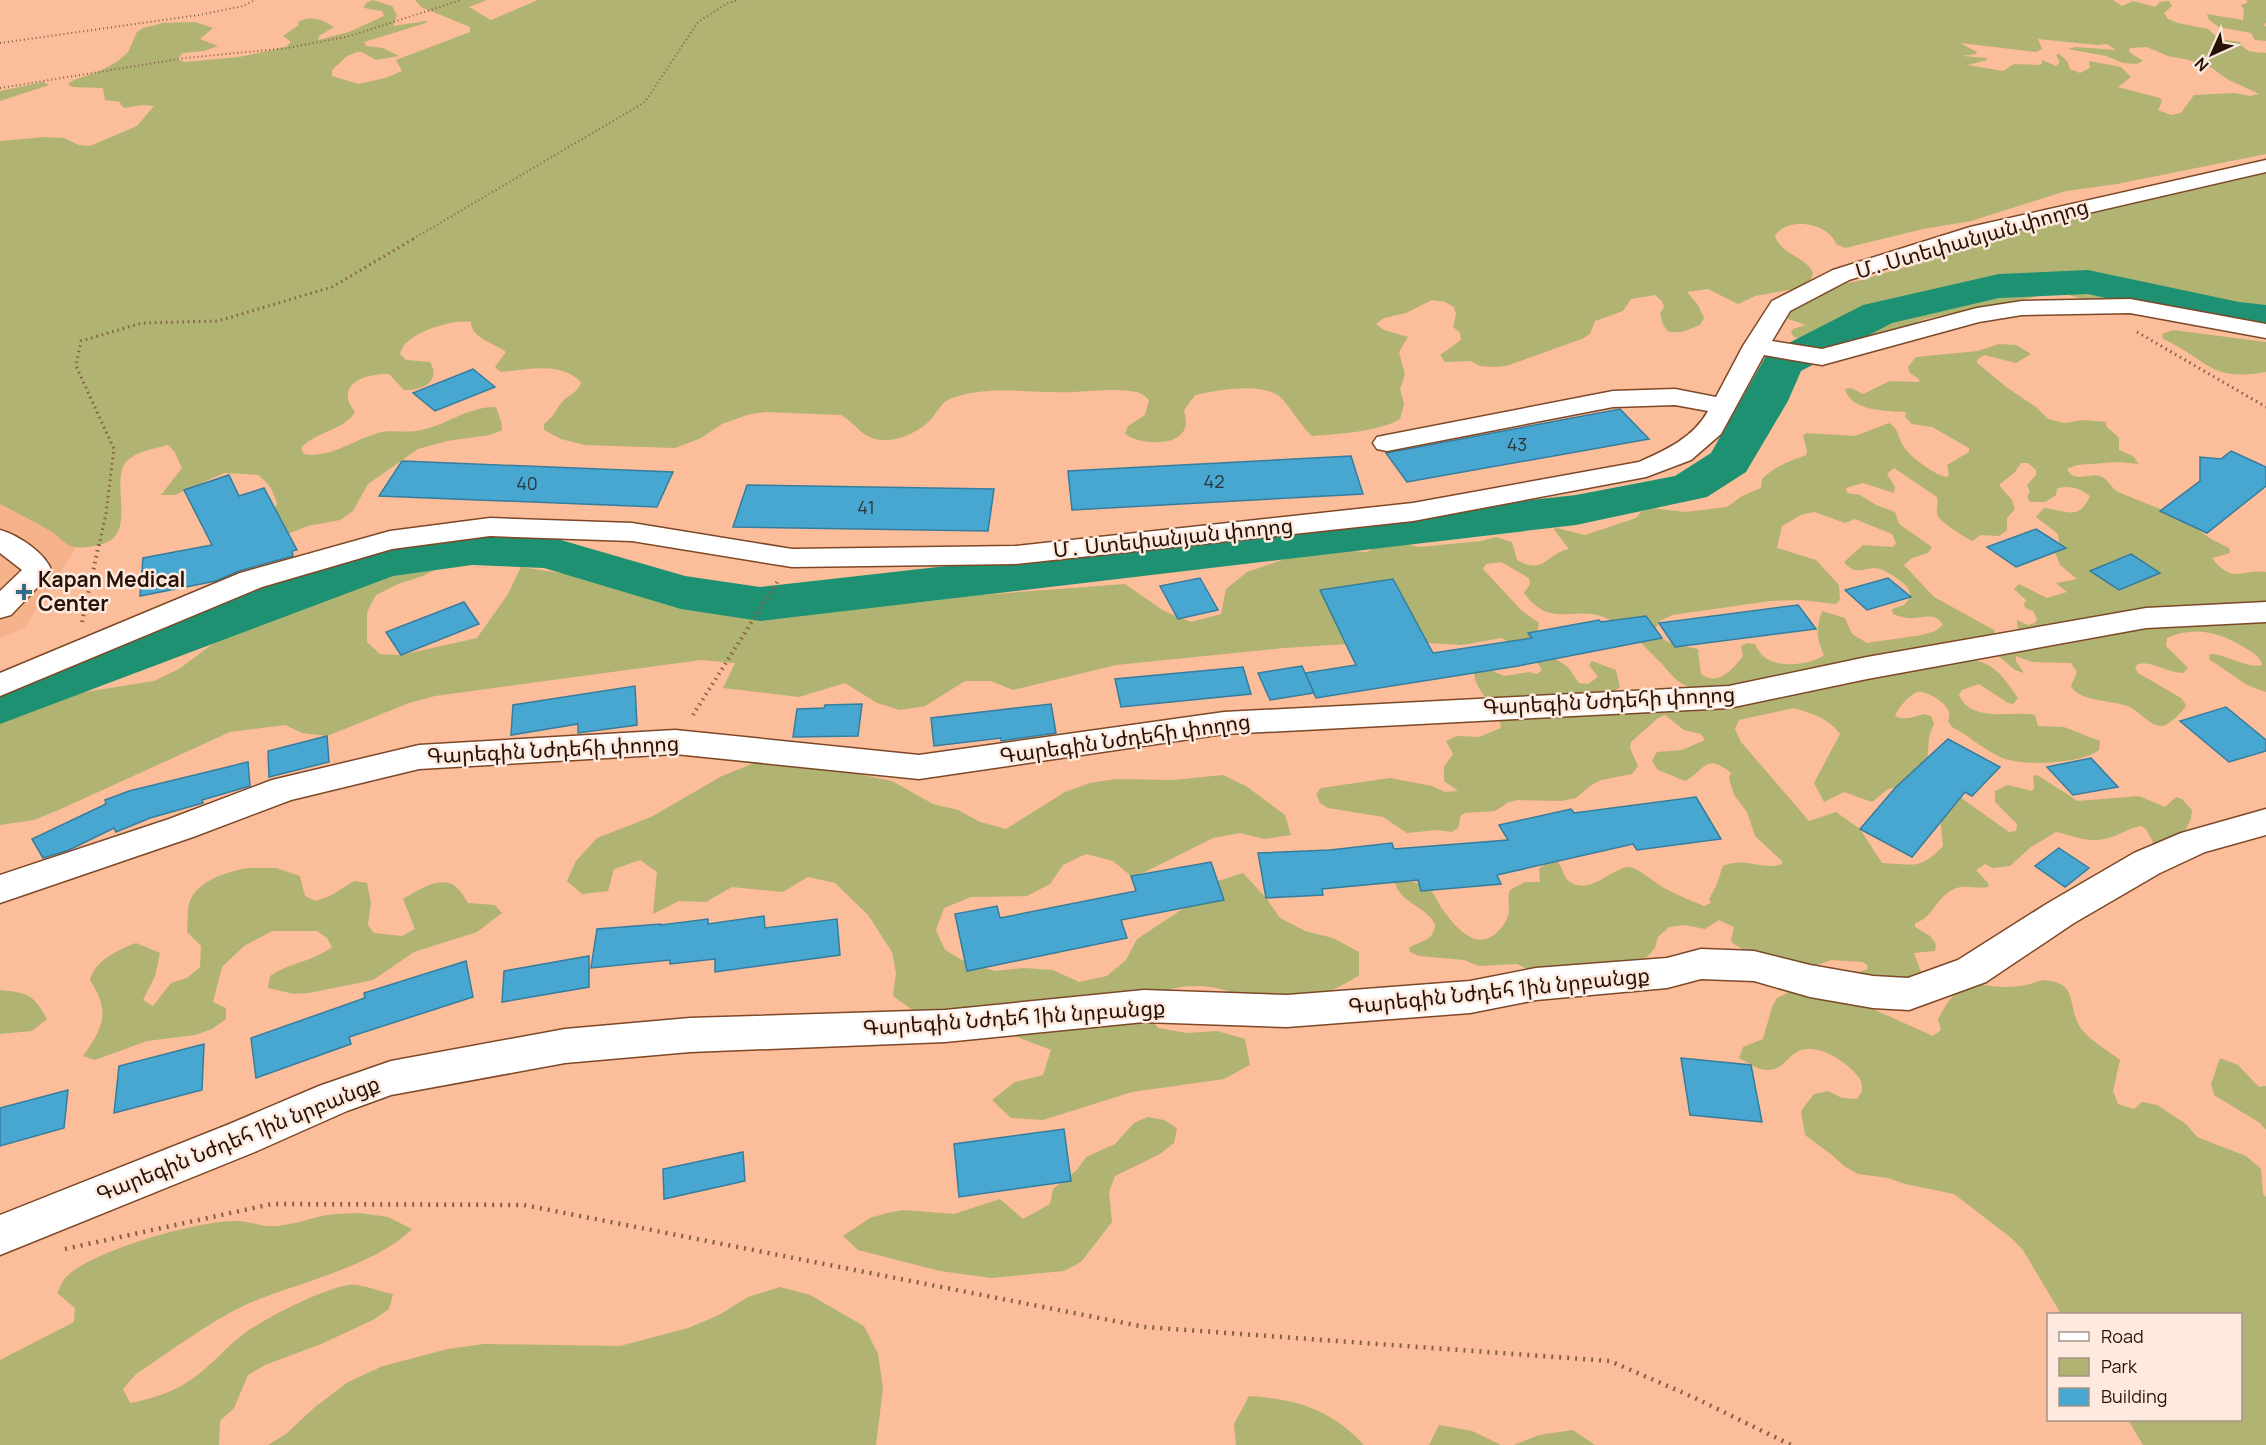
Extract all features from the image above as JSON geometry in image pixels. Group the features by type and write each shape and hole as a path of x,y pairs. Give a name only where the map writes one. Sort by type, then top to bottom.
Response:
{"street":[{"name":"Մ․ Ստեփանյան փողոց","path":"0,685 251,580 401,539 490,527 632,532 792,558 1015,555 1413,512 1646,469 1681,454 1712,428 1756,346 1781,306 1841,275 1978,232 2266,166"},
{"path":"1756,346 1821,357 1977,315 2022,308 2140,308 2266,331"},
{"path":"1387,443 1613,399 1675,397 1724,406"},
{"path":"0,539 35,565 37,572 0,608"},
{"name":"Գարեգին Նժդեհի փողոց","path":"0,889 181,828 284,789 419,757 675,742 919,767 1224,723 1729,697 1867,668 2146,618 2266,612"},
{"name":"Գարեգին Նժդեհ 1ին նրբանցք","path":"0,1235 242,1138 333,1098 381,1081 565,1046 690,1035 945,1026 1144,1006 1287,1011 1470,997 1536,984 1667,974 1701,964 1754,966 1841,987 1909,994 1972,971 2061,913 2146,863 2194,842 2266,822"}],"path":[{"path":"0,43 221,11 255,0"},
{"path":"0,88 184,58 288,48 350,36 461,0"},
{"path":"75,653 106,513 114,449 76,366 81,341 142,323 218,321 332,287 645,102 698,22 728,3 739,0"},
{"path":"2095,308 2266,407"},
{"path":"700,705 792,558"},
{"path":"53,1251 272,1204 524,1205 1145,1327 1610,1361 1695,1398 1791,1445"}],"shaded area":[{"name":"Kapan Medical Center","path":"0,493 82,534 71,556 24,628 0,638"}],"green space":[{"path":"373,0 392,6 397,15 393,26 427,21 364,42 366,46 383,48 399,56 376,60 362,52 357,52 347,56 332,70 332,76 359,84 402,71 396,60 470,32 470,27 421,7 415,0 487,0 469,7 491,20 538,0 2113,0 2122,6 2133,1 2155,7 2160,2 2169,1 2172,6 2164,13 2168,19 2208,29 2219,39 2240,42 2248,50 2266,53 2266,154 2117,184 2066,191 1971,221 1923,229 1845,248 1836,244 1832,237 1817,227 1798,224 1789,226 1775,236 1778,243 1806,263 1813,273 1811,279 1799,288 1755,296 1738,304 1708,289 1687,292 1698,305 1704,318 1700,325 1682,332 1669,332 1663,325 1660,313 1664,307 1662,301 1655,295 1631,299 1623,311 1595,321 1590,334 1582,339 1506,366 1480,366 1471,361 1445,362 1440,355 1461,340 1460,333 1453,327 1456,314 1454,307 1445,302 1432,300 1406,313 1384,318 1376,324 1384,330 1408,337 1399,352 1405,374 1400,389 1404,404 1400,419 1380,427 1357,432 1312,436 1275,393 1241,388 1195,395 1184,410 1186,426 1181,434 1166,441 1148,442 1125,434 1128,426 1145,415 1149,400 1142,394 1118,390 984,391 947,400 922,427 903,437 890,440 870,437 841,415 766,412 750,414 722,424 701,438 675,448 585,445 561,439 544,430 544,424 564,400 576,391 581,382 573,375 553,369 501,372 495,367 506,352 479,336 472,328 471,322 463,322 430,329 403,346 400,354 406,360 430,362 433,375 428,384 417,389 404,390 389,374 362,378 350,387 349,402 355,412 350,418 307,442 301,448 304,454 323,454 380,433 426,429 475,410 496,407 502,430 490,435 447,441 418,449 368,484 353,511 340,520 308,526 262,544 277,503 271,488 265,481 258,475 224,473 175,495 161,495 182,468 174,451 168,445 140,453 126,462 120,483 121,521 118,532 111,540 98,545 81,548 68,545 46,528 0,504 0,141 45,137 64,138 79,145 90,146 137,126 154,106 141,105 124,108 121,102 105,100 103,88 72,87 68,84 118,61 128,52 137,32 143,28 163,23 195,22 213,28 200,39 218,46 204,51 183,53 177,59 185,62 239,57 286,47 291,42 283,36 303,20 316,19 334,27 319,36 318,40 349,32 384,16 382,11 364,8 366,3","holes":["2038,39 2107,44 2116,50 2076,47 2068,49 2106,56 2123,63 2136,64 2143,61 2129,52 2130,48 2147,47 2168,56 2212,68 2227,79 2259,94 2250,96 2234,93 2194,95 2181,113 2171,115 2158,110 2162,101 2160,98 2118,87 2131,77 2121,67 2089,61 2090,68 2080,73 2070,69 2067,61 2059,54 2056,55 2060,62 2056,66 2042,60 2042,64 2039,65 2014,64 2003,71 1968,65 1987,60 1986,58 1962,56 1977,52 1960,43 2036,52 2042,49"]},
{"path":"2247,0 2266,0 2264,25 2266,41 2255,40 2251,33 2219,27 2209,20 2207,14 2243,20 2244,10 2241,5 2247,3"},
{"path":"43,82 49,85 0,101 0,91"},
{"path":"2266,167 2266,324 2155,302 2116,300 2092,302 2059,292 1924,319 1897,333 1875,338 1829,345 1794,337 1791,333 1793,329 1806,325 1788,319 1788,310 1825,285 1854,282 1923,262 1925,244 2055,219 2047,208 2118,200"},
{"path":"2173,330 2266,342 2266,372 2232,374 2210,367 2163,339 2162,334"},
{"path":"1999,344 2016,345 2031,354 2016,363 1984,355 1977,360 1977,363 2036,407 2048,419 2064,423 2083,420 2106,422 2106,426 2119,438 2119,450 2133,456 2139,464 2117,462 2077,465 2067,469 2070,474 2079,477 2099,476 2118,492 2180,517 2211,539 2229,548 2230,553 2212,558 2231,574 2266,572 2266,692 2247,685 2209,659 2210,654 2250,665 2262,665 2258,657 2237,643 2208,633 2188,632 2167,638 2166,646 2188,668 2183,673 2144,663 2135,667 2138,673 2181,698 2186,705 2176,717 2163,726 2154,724 2127,706 2088,698 2075,691 2071,686 2077,672 2071,663 2032,662 2016,656 2016,661 2024,673 2015,670 1995,653 2018,632 2017,620 2028,625 2035,623 2037,619 2033,611 2025,608 2024,603 2027,601 2014,589 2019,584 2047,598 2067,592 2056,583 2077,579 2060,565 2054,550 2059,542 2058,534 2036,517 2044,508 2076,512 2086,504 2090,496 2079,489 2066,487 2057,489 2056,495 2045,502 2030,502 2027,497 2030,492 2027,485 2036,475 2036,470 2028,463 2021,463 2015,472 1999,485 2012,500 2015,509 2007,518 2007,530 1999,536 1980,535 1973,541 1940,519 1937,511 1937,497 1894,468 1887,474 1895,487 1894,493 1863,483 1846,488 1847,493 1860,495 1876,505 1895,512 1899,524 1932,547 1928,553 1912,558 1904,565 1934,597 1994,630 1996,635 1966,658 1984,663 1997,671 2018,698 2013,704 2008,703 1979,684 1962,690 1959,695 1965,704 1982,713 2035,715 2038,726 2064,727 2100,741 2099,750 2091,755 2065,761 2036,763 2009,760 1994,754 1952,727 1948,721 1947,708 1936,698 1922,692 1915,693 1895,716 1905,718 1923,714 1931,716 1934,723 1929,737 1927,763 1964,800 2009,832 2016,831 2017,824 1995,802 1995,791 2008,785 2032,791 2033,776 2037,775 2078,801 2139,796 2165,807 2176,797 2182,799 2192,810 2191,819 2182,837 2155,846 2146,829 2141,826 2098,840 2056,832 2031,847 2010,866 1993,868 1985,864 1976,870 1989,884 1988,887 1954,889 1943,897 1926,917 1915,923 1915,927 1930,936 1936,944 1935,951 1914,953 1921,972 1908,981 1853,974 1868,969 1863,962 1831,960 1802,971 1770,966 1734,944 1731,941 1734,927 1719,920 1705,929 1685,925 1669,927 1658,937 1655,948 1647,957 1604,970 1531,971 1517,964 1479,966 1464,960 1419,956 1410,952 1409,948 1426,940 1432,934 1435,924 1426,913 1401,894 1395,881 1413,882 1430,890 1457,927 1465,934 1481,940 1498,932 1506,921 1509,913 1510,890 1525,882 1540,882 1539,869 1548,862 1558,862 1568,880 1578,885 1594,883 1617,870 1630,867 1666,889 1704,906 1711,903 1709,899 1723,866 1739,862 1767,866 1782,864 1782,861 1755,836 1747,812 1734,795 1729,778 1731,773 1716,764 1710,764 1685,781 1658,770 1652,761 1657,752 1682,750 1705,740 1701,734 1684,730 1665,715 1658,718 1631,742 1630,748 1638,766 1632,774 1601,780 1576,798 1561,801 1518,800 1509,802 1495,811 1465,813 1461,815 1458,828 1452,832 1437,830 1407,833 1383,817 1328,808 1320,803 1316,794 1321,788 1390,778 1432,786 1445,792 1458,791 1444,781 1444,767 1453,754 1446,741 1457,736 1479,737 1501,728 1496,713 1479,688 1474,673 1488,669 1504,676 1529,672 1537,674 1542,670 1538,664 1502,638 1462,645 1395,641 1284,648 1116,665 1013,690 991,681 965,681 925,706 900,710 877,703 845,683 799,697 723,688 735,663 701,660 435,696 409,703 327,736 302,733 285,725 230,732 34,820 0,825 0,717 41,699 154,681 179,669 238,625 277,602 413,549 444,565 376,595 367,612 367,642 380,654 401,655 477,638 508,594 521,567 707,593 761,604 915,603 981,595 1125,584 1164,611 1191,622 1221,614 1226,589 1247,572 1294,556 1330,550 1367,552 1377,546 1395,541 1419,547 1481,541 1496,537 1512,542 1517,560 1533,566 1540,565 1569,549 1555,531 1554,529 1557,528 1585,535 1636,518 1642,511 1652,508 1685,512 1727,507 1742,496 1761,488 1762,479 1772,471 1806,455 1803,436 1806,433 1855,436 1889,423 1895,428 1904,447 1911,455 1923,465 1947,477 1949,475 1947,465 1969,452 1969,448 1932,427 1912,424 1905,417 1906,412 1861,406 1848,396 1845,389 1851,388 1863,394 1890,381 1918,382 1920,380 1910,373 1908,367 1916,357 1978,351","holes":["1814,512 1845,523 1855,519 1892,534 1896,543 1893,547 1863,545 1844,562 1855,570 1875,568 1883,570 1908,588 1911,597 1904,605 1892,609 1893,614 1907,618 1933,617 1943,625 1935,631 1922,635 1867,643 1852,634 1845,618 1822,611 1818,633 1824,655 1803,663 1777,663 1763,656 1755,644 1747,643 1741,646 1743,656 1735,666 1725,675 1713,678 1701,674 1698,649 1673,644 1657,634 1655,629 1660,621 1672,615 1770,601 1801,600 1836,604 1840,600 1839,585 1816,560 1777,548 1782,526 1801,515","1501,562 1529,578 1530,584 1524,593 1544,611 1554,614 1596,615 1622,627 1675,678 1693,688 1602,695 1620,687 1616,670 1592,661 1589,665 1598,677 1588,684 1579,683 1568,667 1548,654 1536,638 1539,623 1521,610 1483,569 1486,564","1794,708 1826,720 1840,734 1814,783 1824,802 1844,792 1872,802 1888,789 1896,787 1939,806 1943,846 1922,863 1909,865 1882,863 1860,829 1836,812 1809,821 1741,742 1735,729 1739,720"]},
{"path":"772,756 892,781 933,804 958,810 980,822 1006,829 1065,792 1090,783 1116,779 1173,780 1223,775 1246,786 1285,815 1291,835 1264,839 1240,833 1213,838 1145,872 1131,876 1113,861 1086,854 1063,865 1050,884 1027,896 971,897 944,908 936,930 945,950 969,964 995,971 1024,968 1053,970 1079,982 1107,976 1126,960 1137,939 1201,897 1218,881 1243,873 1266,898 1280,918 1305,931 1333,938 1359,952 1359,975 1323,994 1282,1004 1254,1004 1225,990 1204,986 1164,991 1144,998 1144,1006 1158,1028 1187,1033 1217,1031 1245,1039 1250,1065 1224,1079 1132,1092 1043,1120 1011,1118 992,1100 1015,1082 1043,1075 1051,1050 997,1029 914,1011 893,996 896,973 892,952 868,915 835,883 808,877 783,892 732,887 706,902 679,901 653,914 657,872 640,860 614,869 608,891 582,894 567,881 576,861 597,838 651,817 722,776"},
{"path":"247,868 276,868 300,876 305,896 316,901 330,896 354,881 367,883 371,903 368,925 374,933 402,936 415,929 403,899 436,883 450,883 460,890 468,903 495,905 502,913 477,932 414,952 373,980 309,993 294,994 268,988 270,976 325,952 332,947 327,938 317,931 272,931 244,946 222,967 213,1002 226,1008 226,1019 212,1029 195,1035 147,1041 95,1060 83,1056 100,1028 102,1020 101,1001 90,980 102,961 136,943 160,953 155,976 143,1000 153,1006 171,983 187,978 200,967 201,946 187,932 188,907 192,896 213,879"},
{"path":"2043,980 2062,985 2070,996 2080,1027 2093,1041 2120,1060 2113,1091 2118,1104 2134,1109 2142,1102 2157,1105 2186,1124 2197,1137 2246,1156 2261,1169 2263,1194 2266,1197 2266,1445 2143,1445 2129,1421 2242,1421 2242,1313 2060,1313 2023,1250 2010,1237 1954,1194 1905,1184 1888,1178 1858,1174 1844,1166 1805,1135 1801,1111 1814,1094 1828,1091 1842,1098 1857,1099 1862,1091 1860,1079 1848,1066 1815,1049 1799,1051 1777,1068 1768,1070 1756,1068 1739,1058 1743,1047 1763,1039 1772,1007 1777,998 1787,993 1802,992 1846,997 1933,1036 1941,1030 1938,1019 1948,1002 1965,986 1974,984 2005,987"},
{"path":"0,990 29,996 38,1004 47,1019 32,1031 0,1034"},
{"path":"2220,1058 2238,1065 2259,1087 2266,1086 2266,1130 2260,1123 2214,1095 2211,1084"},
{"path":"1148,1117 1164,1120 1177,1128 1174,1143 1160,1154 1115,1176 1109,1192 1112,1222 1081,1262 1064,1271 991,1278 940,1271 858,1250 843,1236 870,1218 887,1213 903,1210 954,1214 1000,1199 1023,1219 1050,1204 1053,1189 1077,1170 1086,1157 1115,1144 1134,1123"},
{"path":"359,1213 388,1217 412,1229 377,1254 356,1264 265,1297 231,1312 136,1374 123,1389 130,1403 153,1398 176,1389 212,1363 249,1330 283,1310 324,1292 354,1285 393,1294 389,1309 373,1320 321,1344 265,1365 248,1375 234,1408 220,1421 219,1445 0,1445 0,1360 74,1322 75,1308 57,1293 65,1279 79,1267 145,1239 195,1226 233,1221 278,1226 327,1215"},
{"path":"780,1287 810,1295 864,1326 878,1354 883,1388 876,1445 268,1445 286,1434 315,1407 348,1382 383,1366 448,1349 484,1344 620,1346 688,1328 719,1315 748,1297"},
{"path":"1249,1396 1298,1403 1312,1408 1338,1423 1364,1445 1236,1445 1234,1424"},
{"path":"1439,1425 1472,1431 1501,1445 1429,1445"},
{"path":"1573,1430 1595,1445 1514,1445 1539,1435"}],"building":[{"path":"473,369 495,387 435,411 413,393"},
{"path":"1620,409 1649,439 1407,482 1386,453"},
{"path":"2231,451 2266,467 2266,486 2207,533 2160,511 2200,481 2200,457 2221,459"},
{"path":"1351,456 1363,494 1072,510 1068,471"},
{"path":"402,461 673,472 657,507 379,496"},
{"path":"229,475 239,496 264,488 297,550 292,551 293,556 239,571 216,581 140,596 143,558 212,545 184,490"},
{"path":"747,485 994,489 988,531 733,527"},
{"path":"2036,529 2066,548 2016,567 1987,547"},
{"path":"2131,554 2160,573 2119,590 2090,571"},
{"path":"1200,578 1218,610 1178,619 1160,586"},
{"path":"1888,578 1911,597 1867,610 1845,590"},
{"path":"1393,579 1433,653 1532,638 1528,633 1599,620 1601,622 1646,616 1662,638 1518,666 1316,698 1305,673 1356,665 1320,590"},
{"path":"464,602 479,624 401,655 386,632"},
{"path":"1798,605 1816,629 1675,647 1659,623"},
{"path":"1302,666 1314,693 1270,700 1258,673"},
{"path":"1243,667 1251,694 1121,707 1115,679"},
{"path":"635,686 637,725 578,733 578,724 511,735 513,705"},
{"path":"862,704 858,736 793,737 797,709 824,708 825,705"},
{"path":"1051,704 1056,733 1001,741 1001,738 934,746 931,718"},
{"path":"2226,707 2266,740 2266,751 2229,762 2180,721"},
{"path":"327,736 329,762 269,777 268,751"},
{"path":"1948,739 2000,767 1972,796 1965,792 1912,857 1860,829 1896,787"},
{"path":"2091,758 2118,787 2073,795 2047,767"},
{"path":"248,762 250,786 202,800 203,803 150,818 116,832 114,828 69,850 43,858 32,839 106,804 105,800 129,791"},
{"path":"1696,797 1721,839 1637,850 1633,844 1497,875 1501,884 1421,891 1418,880 1322,889 1323,895 1266,898 1258,853 1330,850 1392,843 1394,849 1508,840 1499,825 1571,809 1574,813"},
{"path":"2059,848 2089,868 2065,887 2035,866"},
{"path":"1211,862 1224,900 1121,920 1127,938 967,971 955,914 997,906 1000,918 1136,891 1131,876"},
{"path":"764,916 765,928 837,919 840,955 715,972 715,959 670,964 670,960 591,968 597,929 708,919 708,924"},
{"path":"589,956 589,987 502,1002 504,971"},
{"path":"466,961 473,997 349,1037 351,1044 256,1078 251,1038 365,998 364,993"},
{"path":"204,1044 202,1090 114,1113 119,1066"},
{"path":"1681,1058 1751,1065 1762,1122 1690,1115"},
{"path":"68,1090 64,1128 0,1146 0,1108"},
{"path":"1064,1129 1071,1181 959,1197 954,1144"},
{"path":"743,1152 745,1181 664,1199 663,1169"}],"waterway":[{"path":"0,705 383,562 472,549 547,552 681,592 760,604 1576,510 1690,487 1729,462 1765,401 1783,363 1878,314 1999,286 2088,282 2239,315 2266,318"}],"place":[{"name":"Kapan Medical Center","path":"24,592"}]}
